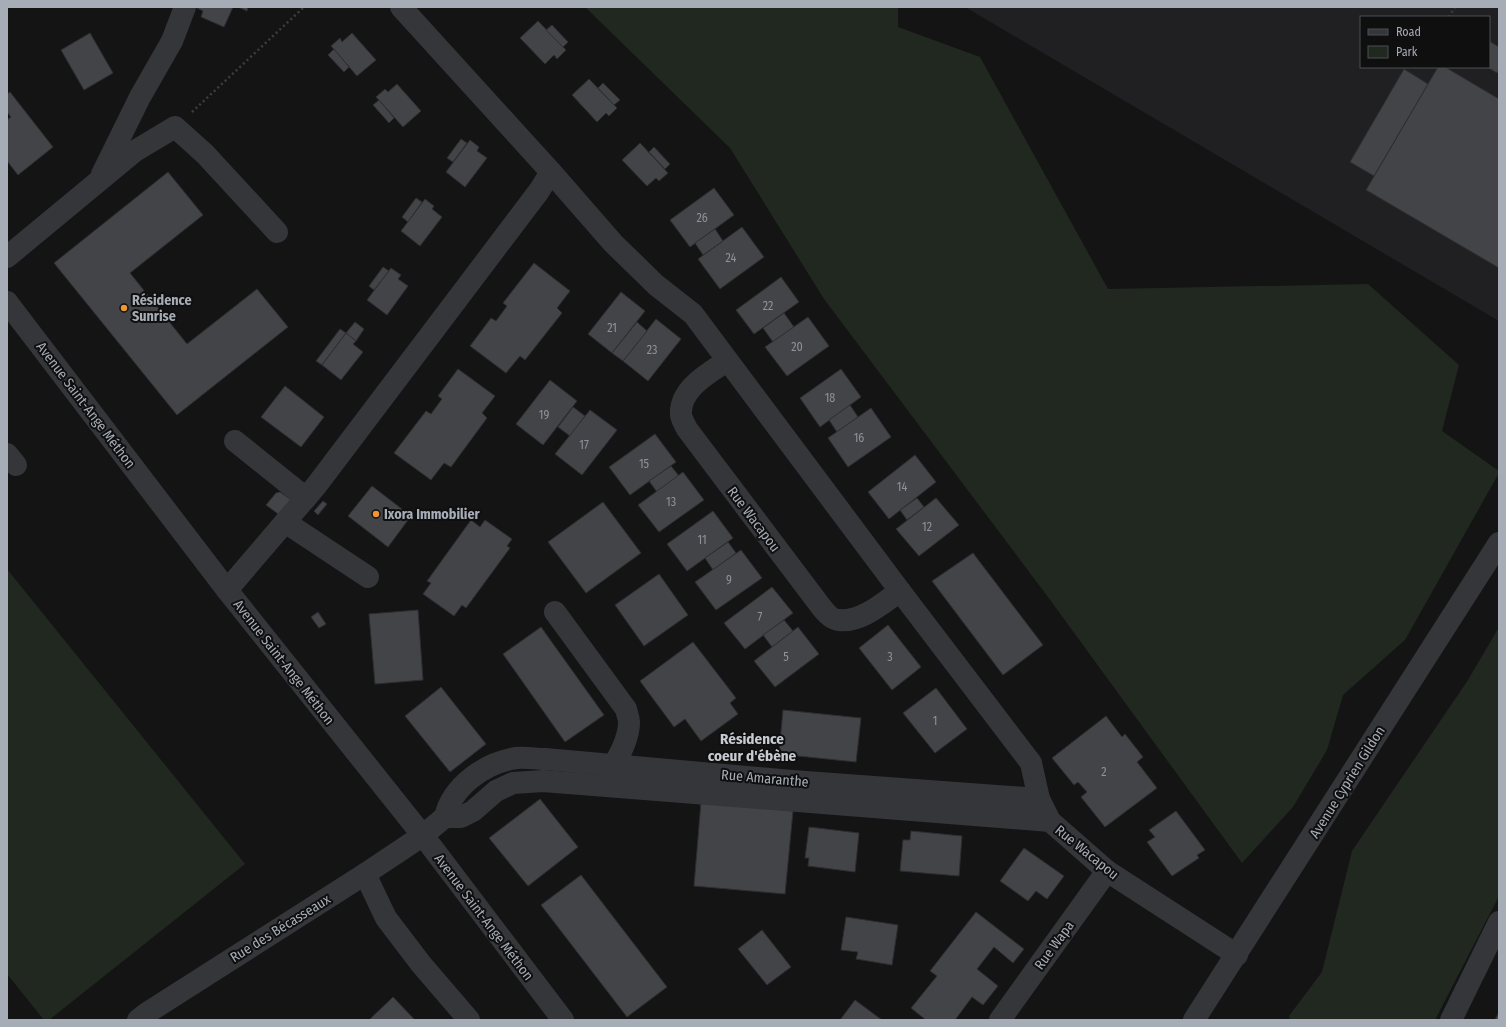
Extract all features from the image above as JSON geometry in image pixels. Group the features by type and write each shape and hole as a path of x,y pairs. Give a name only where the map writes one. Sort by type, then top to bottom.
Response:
{"street":[{"path":"100,179 140,97 172,41 185,7"},
{"name":"Rue Wacapou","path":"401,7 551,172 613,244 656,284 693,314 900,591 1031,763 1039,799 1050,821 1107,871 1237,955"},
{"path":"7,257 135,151 175,127 205,154 277,232"},
{"path":"227,590 306,498 539,191 551,172"},
{"name":"Avenue Saint-Ange Méthon","path":"7,302 227,590 422,836 563,1020"},
{"name":"Rue Wacapou","path":"727,361 706,374 687,393 682,404 681,416 687,429 822,608 830,616 839,620 860,618 900,591"},
{"path":"235,441 306,498"},
{"path":"285,522 368,577"},
{"name":"Avenue Cyprien Gildon","path":"1194,1020 1237,955 1499,543"},
{"path":"555,612 626,709 629,722 624,746 613,766"},
{"name":"Rue Amaranthe","path":"1039,799 792,781 545,759 518,758 499,762 483,770 463,786 453,796 445,817 460,817 473,811 496,791 513,783 544,781 1050,821"},
{"path":"893,809 895,788"},
{"path":"422,836 445,817"},
{"name":"Rue des Bécasseaux","path":"138,1020 422,836"},
{"name":"Rue Wapa","path":"1000,1020 1107,871"},
{"path":"365,874 386,918 421,964 469,1020"},
{"path":"1451,1020 1499,922"}],"path":[{"path":"175,127 304,7"},
{"path":"1450,16 1455,7"}],"shaded area":[{"path":"965,7 1499,7 1499,321"}],"green space":[{"path":"585,7 898,7 898,27 980,57 1108,289 1368,284 1459,365 1442,431 1499,471 1499,473 1405,640 1343,695 1327,750 1293,807 1242,863 1045,593 824,299 730,148"},
{"path":"7,569 245,864 49,1020 44,1020 7,974"},
{"path":"1499,627 1499,896 1435,1020 1290,1020 1289,1016 1322,972 1352,851 1468,680"}],"building":[{"path":"195,7 233,7 224,27 201,17 203,11"},
{"path":"238,7 248,7 247,11"},
{"path":"538,21 566,50 557,59 554,55 545,64 520,38"},
{"path":"552,25 568,42 563,47 546,30"},
{"path":"90,33 113,73 84,90 61,50"},
{"path":"352,33 376,60 357,76 331,46 340,38 342,42"},
{"path":"1490,42 1499,47 1499,70 1497,73 1489,68 1490,68"},
{"path":"334,49 349,67 344,72 328,55"},
{"path":"1437,68 1447,68 1499,99 1499,268 1366,190"},
{"path":"1404,69 1428,84 1374,176 1350,162"},
{"path":"589,79 617,108 609,116 606,113 597,122 572,95"},
{"path":"603,83 620,100 614,105 598,88"},
{"path":"397,84 421,111 403,127 376,97 385,89 388,92"},
{"path":"10,92 53,147 18,175 7,161 7,120 11,117 7,112 7,94"},
{"path":"379,100 394,118 389,123 373,105"},
{"path":"461,139 467,143 453,162 447,158"},
{"path":"470,140 479,147 477,151 487,158 465,187 446,172"},
{"path":"640,143 668,173 659,181 656,178 647,186 622,160"},
{"path":"654,147 670,164 665,169 649,152"},
{"name":"Résidence Sunrise","path":"168,172 203,215 130,273 187,344 257,289 288,327 177,415 54,263"},
{"path":"714,188 734,215 690,247 670,220"},
{"path":"416,198 422,202 408,222 402,217"},
{"path":"425,199 434,206 432,209 442,217 420,246 401,231"},
{"path":"742,227 764,257 720,289 698,259"},
{"path":"715,229 723,241 703,255 695,243"},
{"path":"534,263 570,291 557,308 562,313 525,360 520,356 506,373 470,346 491,318 496,321 507,306 503,303"},
{"path":"383,267 389,271 374,290 369,286"},
{"path":"391,268 401,275 398,279 408,286 387,315 367,300"},
{"path":"781,277 799,302 754,334 736,310"},
{"path":"621,292 645,311 612,353 588,334"},
{"path":"784,313 794,327 773,342 763,328"},
{"path":"808,317 829,346 787,376 765,347"},
{"path":"656,319 681,339 648,381 623,361"},
{"path":"355,322 364,329 356,341 346,333"},
{"path":"637,322 647,331 623,361 612,353"},
{"path":"340,329 346,333 322,365 316,361"},
{"path":"346,333 356,341 353,344 363,352 341,380 322,365"},
{"path":"458,369 495,396 482,413 487,418 451,467 444,463 431,480 394,453 426,411 431,414 442,399 438,396"},
{"path":"841,369 861,397 820,427 800,398"},
{"path":"550,380 577,401 543,445 516,424"},
{"path":"285,386 324,417 301,447 261,417"},
{"path":"850,405 858,417 837,432 829,420"},
{"path":"573,407 585,416 570,436 558,427"},
{"path":"871,408 891,437 848,467 828,438"},
{"path":"590,410 617,430 582,475 555,454"},
{"path":"655,434 676,462 630,495 609,467"},
{"path":"915,455 936,482 889,519 868,492"},
{"path":"671,466 679,476 657,492 649,481"},
{"path":"683,472 704,500 659,532 638,505"},
{"path":"372,486 411,516 388,547 348,516"},
{"path":"280,492 292,501 281,516 266,505 276,493"},
{"path":"917,498 924,507 907,520 900,510"},
{"path":"936,498 959,525 919,556 896,529"},
{"path":"323,501 327,504 318,515 314,511"},
{"path":"603,502 641,553 586,593 548,542"},
{"path":"713,511 733,538 687,571 667,544"},
{"path":"471,520 480,527 485,520 512,539 507,546 510,548 466,608 462,605 454,616 423,594 431,583 427,581"},
{"path":"728,542 736,553 713,570 705,558"},
{"path":"741,550 762,578 716,610 695,582"},
{"path":"973,553 1043,645 1003,675 932,581"},
{"path":"659,574 688,615 644,646 615,605"},
{"path":"772,587 793,613 745,649 724,623"},
{"path":"418,610 423,680 375,684 369,614"},
{"path":"318,612 326,624 319,628 311,617"},
{"path":"784,620 793,631 772,647 763,635"},
{"path":"888,625 921,667 892,690 859,648"},
{"path":"541,627 604,715 565,742 503,654"},
{"path":"798,627 819,654 775,687 754,661"},
{"path":"693,642 736,698 730,703 738,714 701,741 685,719 674,727 640,681"},
{"path":"441,687 486,744 450,772 405,716"},
{"path":"936,688 967,729 935,753 903,713"},
{"path":"783,710 861,718 856,762 779,754"},
{"path":"1106,716 1122,737 1125,734 1143,757 1137,762 1157,788 1105,827 1081,797 1087,792 1078,782 1074,785 1052,758"},
{"path":"540,799 578,847 528,886 489,838"},
{"path":"701,802 793,811 785,894 694,886"},
{"path":"1176,811 1205,850 1197,855 1199,858 1172,876 1147,842 1155,837 1149,830"},
{"path":"809,827 859,833 855,872 808,866 809,858 805,858"},
{"path":"911,831 962,836 959,876 900,871 903,840 910,840"},
{"path":"1024,848 1064,876 1047,899 1036,891 1028,901 1000,881"},
{"path":"581,875 667,987 627,1017 541,905"},
{"path":"976,912 1024,949 1013,963 994,947 977,969 998,986 983,1005 972,997 955,1020 926,1020 911,1008 937,976 930,971"},
{"path":"846,917 898,925 892,965 856,959 858,952 841,950"},
{"path":"762,930 791,967 767,985 738,949"},
{"path":"393,997 415,1020 369,1020"},
{"path":"855,1000 882,1020 840,1020"},
{"path":"1499,1012 1499,1020 1495,1020"}],"place":[{"name":"Résidence Sunrise","path":"124,308"},
{"name":"Ixora Immobilier","path":"376,514"}],"district":[{"name":"Résidence coeur d'ébène","path":"752,748"}]}
